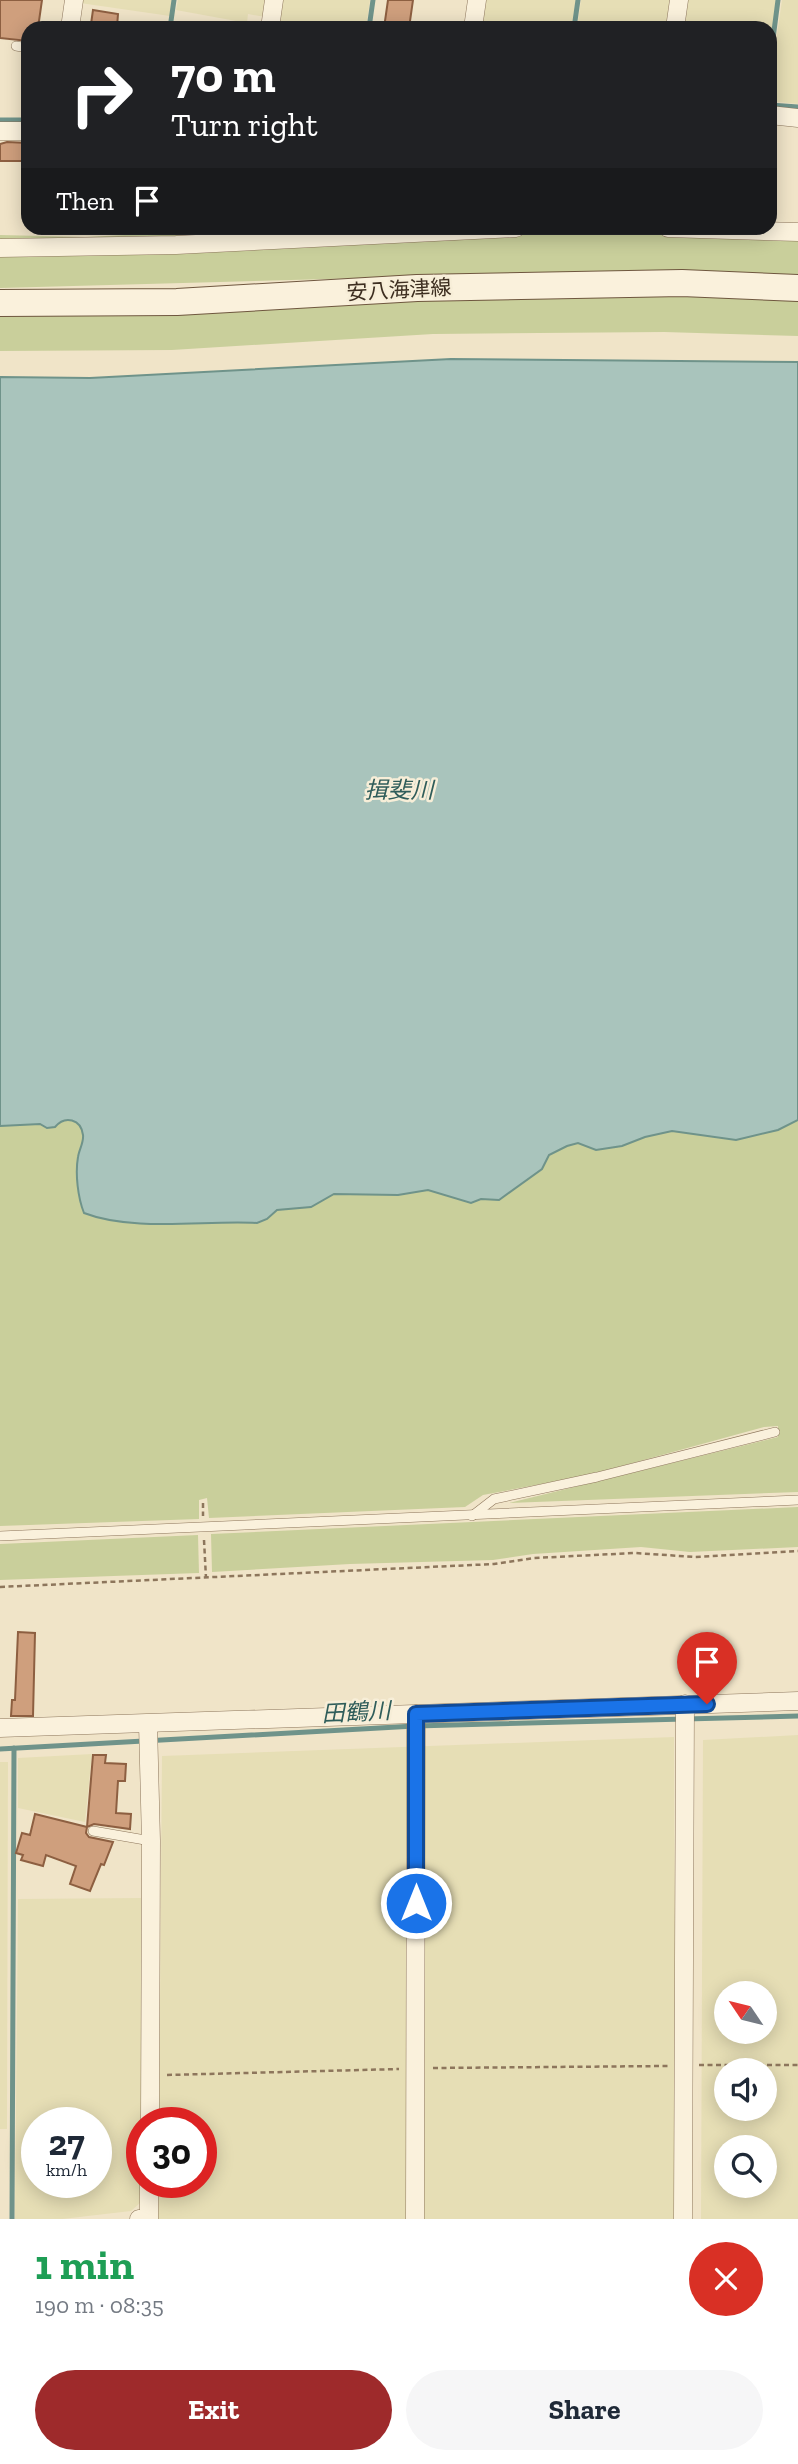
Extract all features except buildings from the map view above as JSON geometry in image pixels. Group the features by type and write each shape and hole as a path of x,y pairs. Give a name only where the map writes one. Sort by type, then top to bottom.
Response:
{"main road":[{"name":"安八海津線","path":"0,303 177,302 417,288 668,283 798,288"}],"street":[{"path":"71,21 74,0"},
{"path":"271,21 274,0"},
{"path":"474,21 477,0"},
{"path":"677,21 679,0"},
{"path":"777,116 798,118"},
{"path":"0,131 21,131"},
{"path":"777,231 798,232"},
{"path":"0,248 176,245 376,235"},
{"path":"0,1728 148,1727 798,1701"},
{"path":"683,2219 685,1706"},
{"path":"415,2219 416,1717"},
{"path":"148,1727 151,1841 150,2107"},
{"path":"146,2219 148,2198"}],"lane":[{"path":"16,46 21,47"},
{"path":"472,1516 494,1499 597,1477 775,1432"},
{"path":"0,1536 798,1500"},
{"path":"93,1831 151,1841"}],"path":[{"path":"0,1587 494,1564 534,1558 635,1553 695,1557 798,1551"},
{"path":"150,2075 416,2068 798,2065"}],"shaded area":[{"path":"81,0 172,0 170,16 80,3"},
{"path":"178,0 267,0 265,17 248,14 247,21 176,10"},
{"path":"282,0 370,0 367,21 279,21"},
{"path":"485,0 576,0 572,21 482,21"},
{"path":"581,0 671,0 669,21 578,21"},
{"path":"686,0 776,0 773,21 683,21"},
{"path":"782,0 798,0 798,104 777,102 777,35"},
{"path":"798,1735 798,2219 701,2219 703,1740"},
{"path":"674,1737 676,2219 158,2219 159,2198 217,2198 217,2107 159,2107 162,1756"},
{"path":"92,1754 85,1822 18,1808 18,1758"},
{"path":"0,1762 8,1762 7,2129 0,2129"},
{"path":"141,1898 141,2107 126,2107 126,2198 141,2198 141,2202 131,2211 62,2219 15,2219 18,1899"}],"green space":[{"path":"0,235 216,235 0,242"},
{"path":"461,235 712,235 798,238 798,278 478,275 0,288 0,253"},
{"path":"418,298 798,298 798,336 664,332 433,334 172,350 0,351 0,313"},
{"path":"66,1119 172,1139 645,1137 672,1131 736,1140 778,1130 798,1120 798,1492 509,1503 778,1437 778,1426 764,1427 589,1475 483,1495 465,1507 209,1518 207,1498 199,1500 199,1519 0,1526 0,1126 40,1124 47,1128"},
{"path":"798,1507 798,1547 690,1552 641,1547 533,1554 493,1560 350,1564 212,1572 211,1534"},
{"path":"198,1535 199,1573 0,1580 0,1544"}],"water":[{"name":"揖斐川","path":"451,359 798,362 798,1120 778,1130 736,1140 672,1131 622,1146 596,1150 578,1143 549,1155 542,1169 499,1200 481,1199 471,1203 428,1190 398,1195 334,1194 311,1207 277,1210 257,1223 147,1224 103,1219 84,1213 77,1178 78,1157 83,1138 79,1125 68,1120 47,1128 40,1124 0,1126 0,377 90,378"}],"waterway":[{"path":"171,21 174,0"},
{"path":"370,21 373,0"},
{"path":"575,21 578,0"},
{"path":"775,21 778,0"},
{"path":"777,106 798,107"},
{"path":"0,120 21,120"},
{"name":"田鶴川","path":"0,1749 415,1726 798,1716"},
{"path":"12,2219 14,1748"}],"route":[{"path":"416,1903 416,1714 707,1704"}]}
